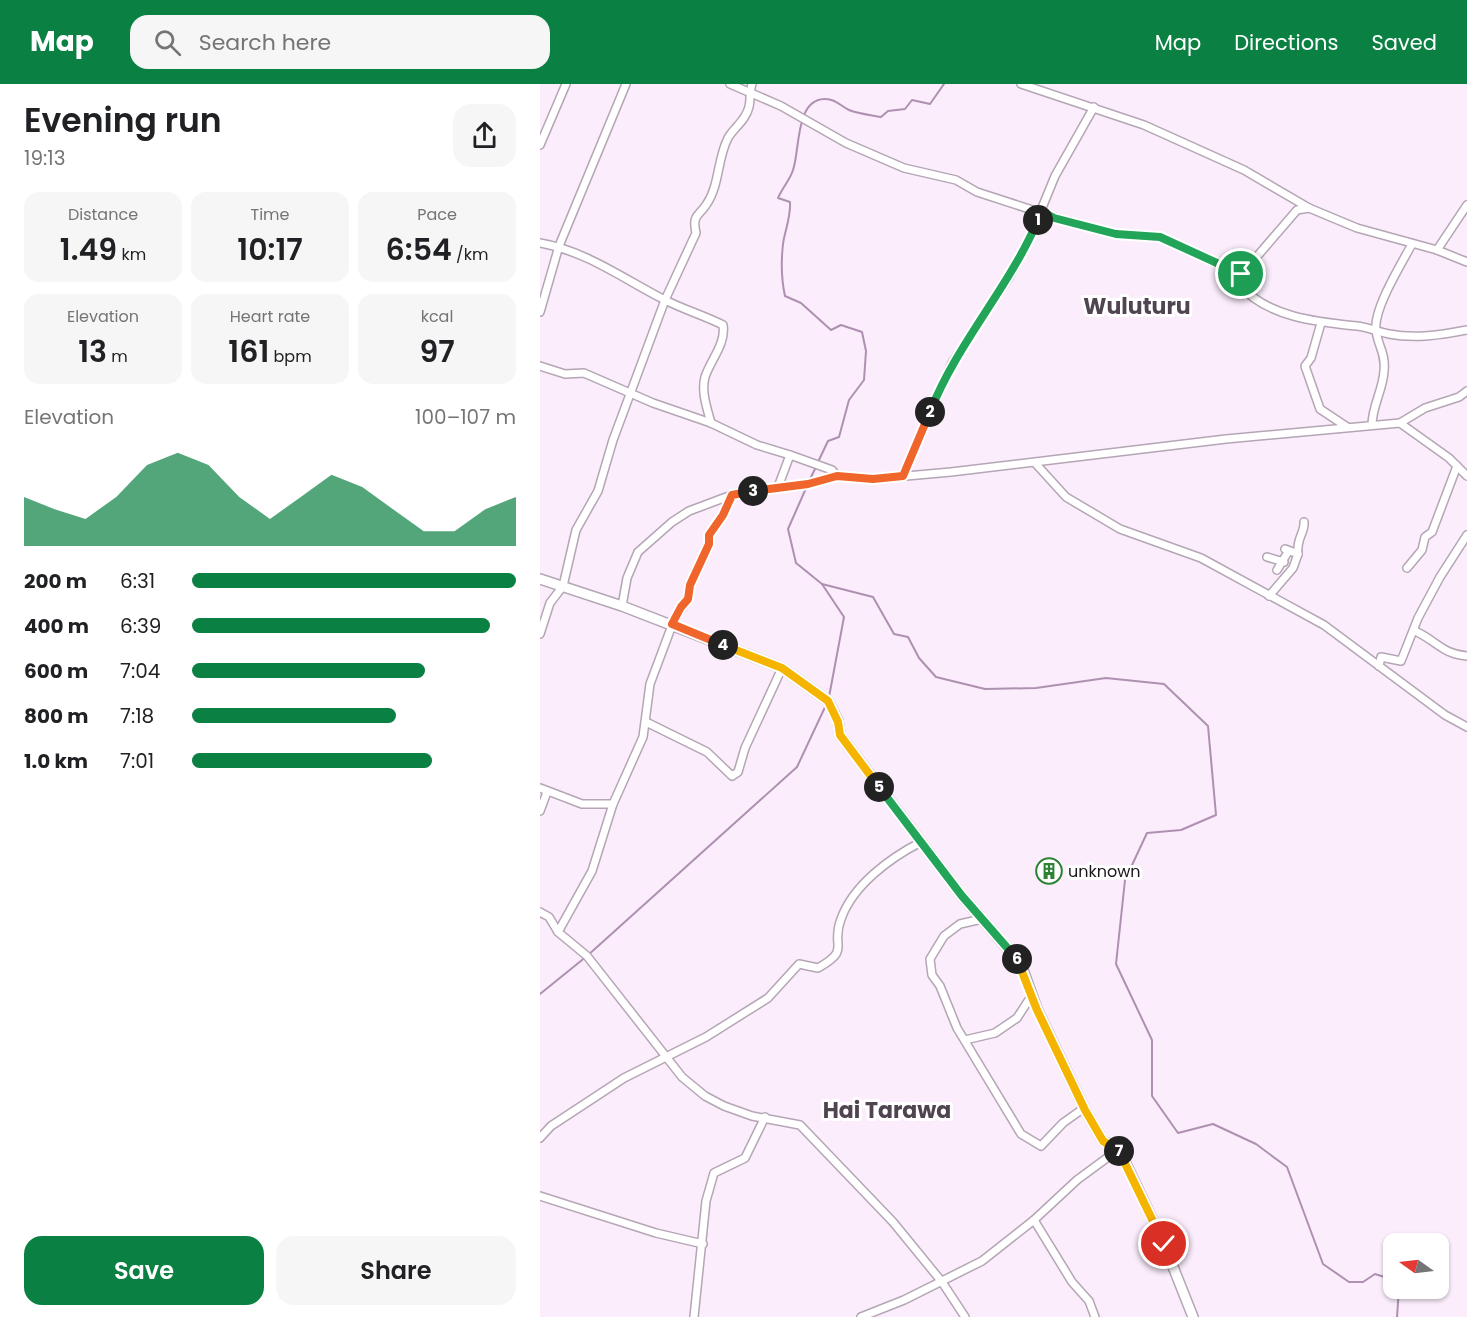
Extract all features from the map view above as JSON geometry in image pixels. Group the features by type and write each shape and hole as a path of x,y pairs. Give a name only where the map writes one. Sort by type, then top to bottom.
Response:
{"street":[{"path":"540,145 566,84"},
{"path":"540,312 559,246 626,84"},
{"path":"730,84 750,88 846,143 904,168 956,180 977,192 1041,211 1054,218 1116,234 1160,237 1241,274"},
{"path":"1021,84 1144,125 1244,170 1309,208 1357,228 1437,250 1467,262"},
{"path":"540,634 550,603 563,586 576,530 598,491 612,440 664,300 696,233 694,223 698,211 706,206 720,171 720,157 729,135 741,126 749,107 750,88"},
{"path":"903,476 952,363 1010,276 1041,211 1054,176 1094,107"},
{"path":"1437,250 1467,205"},
{"path":"1309,208 1298,210 1241,274 1239,284 1252,298 1321,323 1376,330 1389,334 1423,337 1467,330"},
{"path":"540,243 559,246 588,257 664,300 723,325 725,336 705,378 704,396 711,423"},
{"path":"1372,425 1372,412 1384,371 1383,349 1376,330 1389,283 1412,244"},
{"path":"1321,323 1311,358 1305,366 1320,409 1347,427"},
{"path":"540,366 565,374 584,373 711,423 757,445 832,470 837,476"},
{"path":"622,606 627,578 638,552 672,522 689,511 732,495 808,484 837,476 873,479 1036,464 1226,439 1400,423 1425,408 1459,397 1467,391"},
{"path":"1400,423 1467,476"},
{"path":"778,487 790,455"},
{"path":"1036,464 1066,497 1120,529 1201,558 1324,625 1445,715 1467,727"},
{"path":"1407,568 1422,550 1425,537 1432,532 1457,466"},
{"path":"558,932 592,871 613,804 639,747 646,722 650,684 672,624 688,599 690,585 709,544 709,535 723,515 732,495"},
{"path":"1269,596 1293,568 1298,554 1297,542 1305,528 1304,522"},
{"path":"1379,666 1381,657 1401,661 1415,631 1418,618 1440,577 1467,535"},
{"path":"1277,570 1284,562 1286,551 1298,554"},
{"path":"1267,557 1284,562"},
{"path":"540,579 672,624 782,668 828,701 838,722 840,735 982,919 1022,964 1032,995 1084,1108 1103,1141 1119,1149 1164,1244 1193,1317"},
{"path":"1415,631 1430,638 1451,655 1467,656"},
{"path":"646,722 707,752 713,761 732,776 738,772 745,748 782,668"},
{"path":"540,811 544,790 582,804 613,804"},
{"path":"540,1138 551,1126 592,1098 664,1055 706,1037 768,998 799,964 818,968 834,959 839,954 841,918 863,885 890,861 921,842"},
{"path":"540,912 549,916 558,932 587,956 682,1077 705,1096 752,1116 800,1125 868,1194 942,1282 965,1317"},
{"path":"982,919 960,924 950,930 936,947 930,959 932,975 940,986 957,1028 1021,1134 1038,1146 1041,1146 1063,1123 1084,1108"},
{"path":"965,1040 995,1033 1017,1018 1032,995"},
{"path":"694,1317 706,1202 714,1173 745,1158 765,1117"},
{"path":"861,1317 942,1282 1000,1249 1077,1180 1119,1149"},
{"path":"540,1196 656,1233 703,1244"},
{"path":"1034,1220 1072,1282 1089,1301 1095,1317"}],"waterway":[{"path":"818,462 828,441 839,437 849,400 864,380 866,351 862,332 841,325 831,330 801,303 785,296 782,257 790,202 778,198 793,170 803,117 808,108 824,99 834,101 849,110 881,117 888,111 905,109 912,100 930,104 944,84"},
{"path":"809,481 816,467"},
{"path":"807,486 788,529 796,563 822,584 844,617 829,697"},
{"path":"822,584 873,597 894,634 908,637 919,658 936,677 985,689 1036,688 1106,678 1164,684 1208,726 1216,815 1181,830 1147,833 1125,880 1116,964 1152,1040 1152,1096 1178,1133 1213,1124 1256,1144 1287,1167 1323,1264 1349,1282 1363,1282 1375,1274 1383,1277"},
{"path":"540,994 587,956 797,767 826,705"},
{"path":"1397,1317 1398,1299"}],"place":[{"name":"unknown","path":"1049,871"}],"district":[{"name":"Wuluturu","path":"1137,306"},
{"name":"Hai Tarawa","path":"887,1110"}],"route":[{"path":"1164,1244 1119,1149 1103,1141 1085,1110 1037,1010 1022,964 930,856 840,735 838,722 828,701 782,668 672,624 688,599 690,585 709,544 709,535 730,503 732,495 808,484 837,476 873,479 903,476 952,363 1010,276 1041,211 1054,218 1116,234 1160,237 1241,274"}]}
